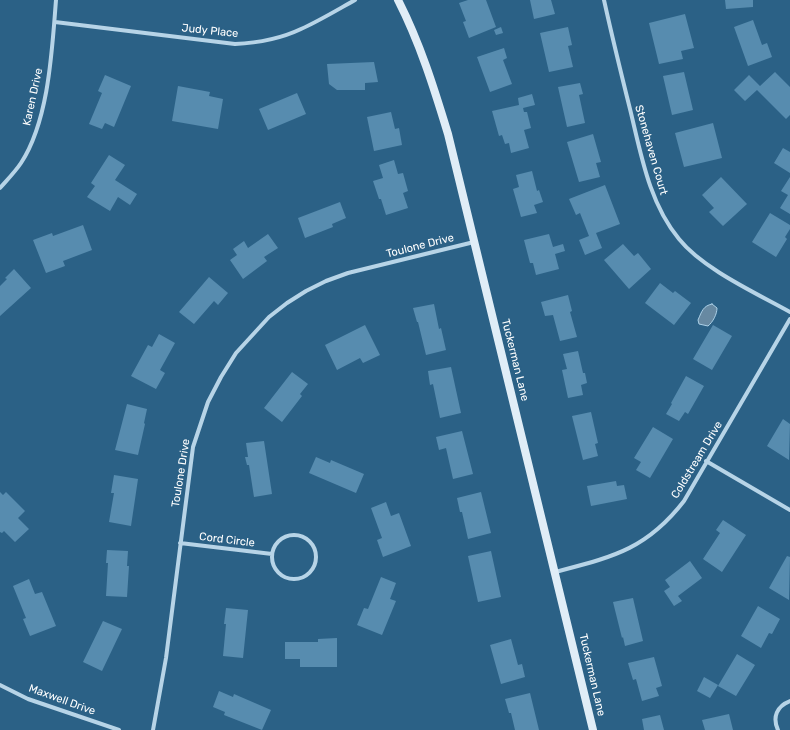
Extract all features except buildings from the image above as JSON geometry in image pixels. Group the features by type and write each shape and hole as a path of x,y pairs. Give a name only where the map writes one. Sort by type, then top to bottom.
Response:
{"main road":[{"name":"Tuckerman Lane","path":"398,0 413,29 448,134 593,730"}],"street":[{"name":"Karen Drive","path":"0,188 21,163 29,148 40,118 49,71 56,0"},
{"name":"Judy Place","path":"54,22 235,44 256,43 300,30 355,0"},
{"name":"Stonehaven Court","path":"604,0 641,154 652,193 663,216 679,239 699,258 726,276 790,312"},
{"name":"Toulone Drive","path":"153,730 166,658 193,446 208,402 221,377 236,354 265,321 287,303 306,291 348,273 475,242"},
{"name":"Coldstream Drive","path":"555,572 602,560 625,551 656,531 674,514 684,501 790,319"},
{"path":"706,461 790,510"},
{"path":"296,535 303,537 313,546 316,559 310,571 305,575 292,578 279,573 275,567 272,554 274,548 283,538 296,535"},
{"name":"Cord Circle","path":"180,542 272,554"},
{"name":"Maxwell Drive","path":"0,685 28,699 119,730"},
{"path":"778,730 775,720 776,714 783,704 790,701"}],"water":[{"path":"712,304 717,308 713,320 708,326 699,324 698,320 703,309"}]}
